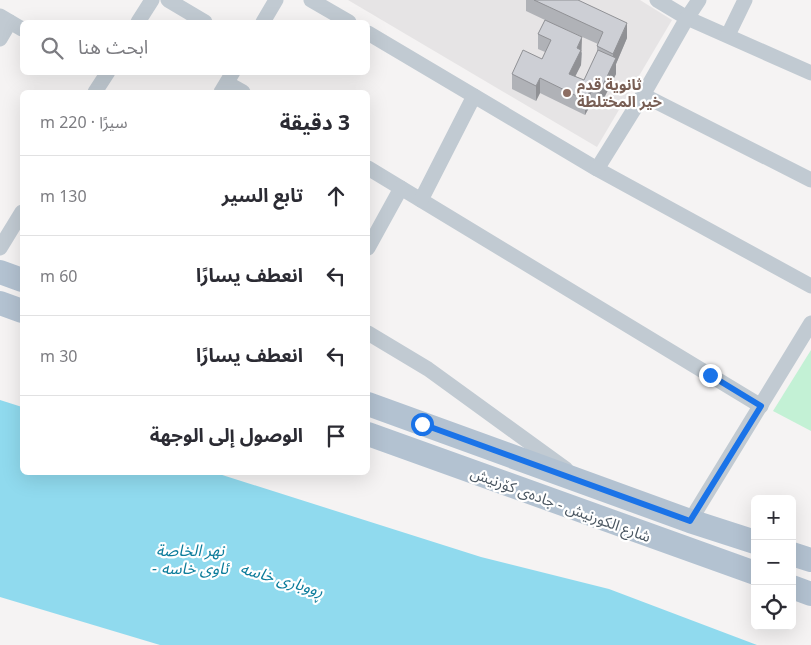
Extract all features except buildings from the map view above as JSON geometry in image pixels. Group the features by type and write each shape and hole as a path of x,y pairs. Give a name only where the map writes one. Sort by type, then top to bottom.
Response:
{"main road":[{"path":"0,272 20,279"},
{"path":"0,303 20,310"},
{"name":"شارع الكورنيش - جادەی کۆرنیش","path":"370,405 690,521 751,541"},
{"name":"شارع الكورنيش - جادەی کۆرنیش","path":"370,435 751,572"},
{"path":"796,555 811,560"},
{"path":"796,588 811,594"}],"street":[{"path":"139,20 152,0"},
{"path":"168,0 202,20"},
{"path":"264,20 276,0"},
{"path":"311,0 346,20"},
{"path":"657,0 686,18 811,73"},
{"path":"598,170 686,18 699,0"},
{"path":"728,35 745,0"},
{"path":"0,39 11,22"},
{"path":"370,34 598,170 811,286"},
{"path":"96,90 102,75"},
{"path":"227,83 239,90"},
{"path":"643,95 811,180"},
{"path":"421,200 474,96"},
{"path":"370,169 761,406"},
{"path":"370,244 401,188"},
{"path":"0,248 20,215"},
{"path":"690,521 811,323"},
{"path":"370,334 428,369 587,484"}],"shaded area":[{"name":"ثانوية قدم خير المختلطة","path":"348,0 640,0 672,20 597,147"}],"green space":[{"path":"811,350 811,431 773,411"}],"water":[{"name":"نهر الخاصة - ئاوی خاسە","path":"0,400 20,406 20,475 222,475 481,557 609,589 757,645 160,645 0,597"}],"place":[{"name":"ثانوية قدم خير المختلطة","path":"567,93"}],"route":[{"path":"422,424 690,521 761,406 710,375"}],"water label":[{"name":"ڕووباری خاسە","path":"282,579"}]}
